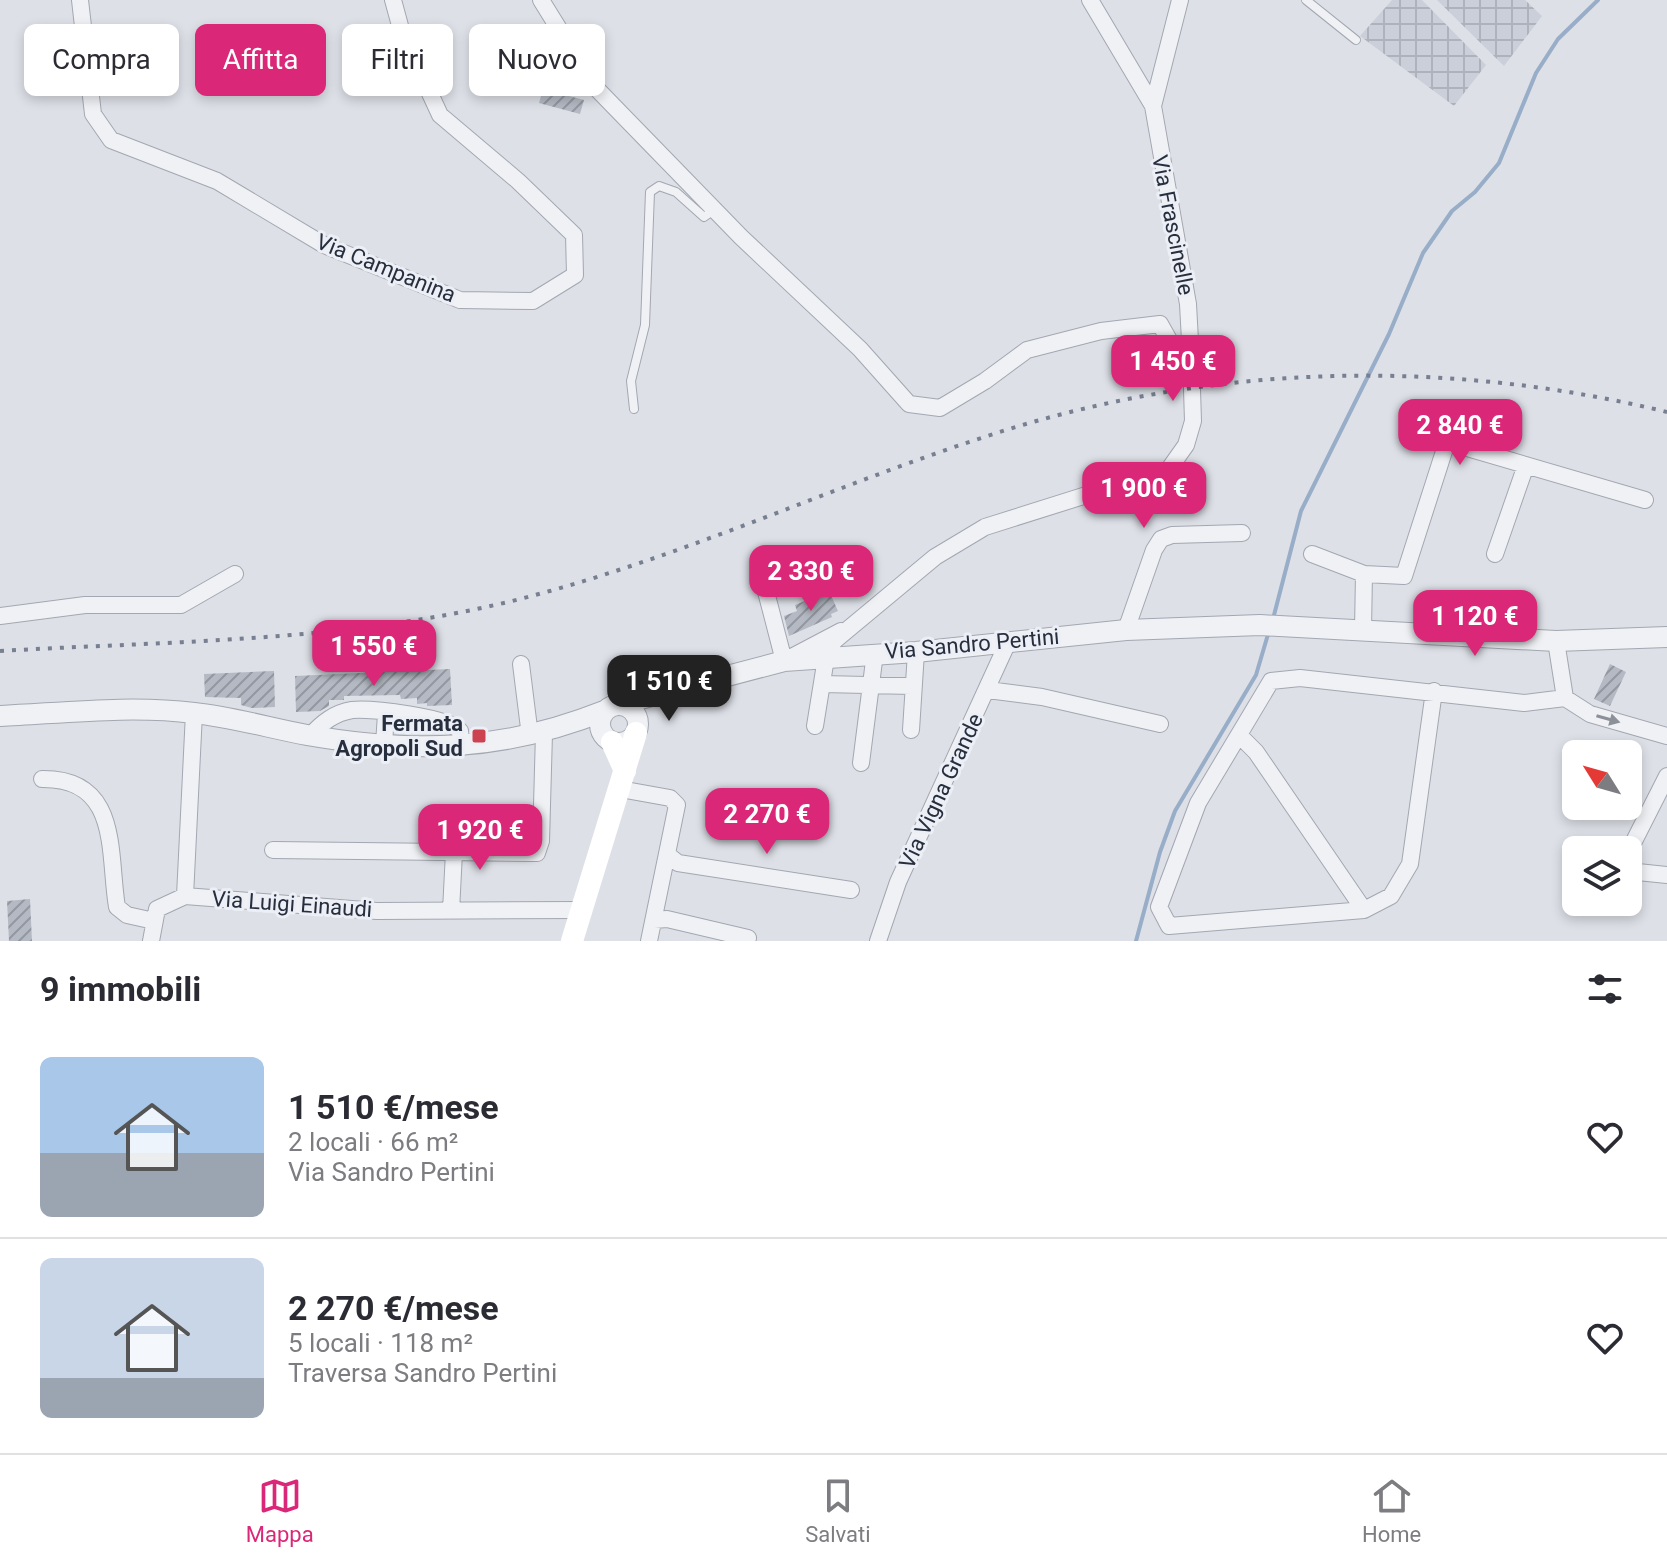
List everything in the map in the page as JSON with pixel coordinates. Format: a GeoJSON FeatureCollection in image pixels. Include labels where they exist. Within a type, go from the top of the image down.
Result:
{"type":"FeatureCollection","features":[{"type":"Feature","properties":{"kind":"main road"},"geometry":{"type":"LineString","coordinates":[[572,941],[637,729]]}},
{"type":"Feature","properties":{"kind":"main road"},"geometry":{"type":"LineString","coordinates":[[608,739],[623,780]]}},
{"type":"Feature","properties":{"kind":"street","name":"Via Campanina"},"geometry":{"type":"LineString","coordinates":[[80,0],[93,114],[111,140],[217,181],[324,245],[460,300],[533,301],[575,275],[574,235],[518,181],[440,115],[402,33],[393,0]]}},
{"type":"Feature","properties":{"kind":"street"},"geometry":{"type":"LineString","coordinates":[[541,0],[595,87],[714,209],[860,349],[909,404],[940,408],[985,381],[1027,350],[1101,331],[1160,324],[1174,349],[1191,359]]}},
{"type":"Feature","properties":{"kind":"street"},"geometry":{"type":"LineString","coordinates":[[1090,0],[1153,106]]}},
{"type":"Feature","properties":{"kind":"street","name":"Via Frascinelle"},"geometry":{"type":"LineString","coordinates":[[784,661],[848,629],[935,557],[985,527],[1169,469],[1186,445],[1193,421],[1188,304],[1153,106],[1180,0]]}},
{"type":"Feature","properties":{"kind":"street"},"geometry":{"type":"LineString","coordinates":[[1312,554],[1364,574],[1404,576],[1447,442],[1645,500]]}},
{"type":"Feature","properties":{"kind":"street"},"geometry":{"type":"LineString","coordinates":[[1495,554],[1526,465]]}},
{"type":"Feature","properties":{"kind":"street"},"geometry":{"type":"LineString","coordinates":[[1126,630],[1161,539],[1172,535],[1242,533]]}},
{"type":"Feature","properties":{"kind":"street"},"geometry":{"type":"LineString","coordinates":[[0,616],[85,605],[181,605],[235,574]]}},
{"type":"Feature","properties":{"kind":"street"},"geometry":{"type":"LineString","coordinates":[[1363,629],[1364,574]]}},
{"type":"Feature","properties":{"kind":"street"},"geometry":{"type":"LineString","coordinates":[[764,584],[784,661]]}},
{"type":"Feature","properties":{"kind":"street","name":"Via Sandro Pertini"},"geometry":{"type":"LineString","coordinates":[[542,734],[612,708],[784,661],[916,652],[1126,630],[1260,625],[1556,641],[1667,637]]}},
{"type":"Feature","properties":{"kind":"street"},"geometry":{"type":"LineString","coordinates":[[848,629],[851,649],[869,653],[872,687],[861,763]]}},
{"type":"Feature","properties":{"kind":"street","name":"Via Frascinelle"},"geometry":{"type":"LineString","coordinates":[[815,726],[822,684],[848,629]]}},
{"type":"Feature","properties":{"kind":"street"},"geometry":{"type":"LineString","coordinates":[[1556,641],[1565,698]]}},
{"type":"Feature","properties":{"kind":"street","name":"Via Vigna Grande"},"geometry":{"type":"LineString","coordinates":[[878,941],[898,882],[1008,642]]}},
{"type":"Feature","properties":{"kind":"street"},"geometry":{"type":"LineString","coordinates":[[911,730],[916,652]]}},
{"type":"Feature","properties":{"kind":"street"},"geometry":{"type":"LineString","coordinates":[[273,850],[537,853],[541,841],[542,734],[521,664]]}},
{"type":"Feature","properties":{"kind":"street"},"geometry":{"type":"LineString","coordinates":[[1434,691],[1410,864],[1391,896],[1364,910],[1169,926],[1162,918],[1159,907],[1198,803],[1241,737],[1271,681],[1300,678],[1434,691],[1524,703],[1565,698],[1590,714],[1667,736]]}},
{"type":"Feature","properties":{"kind":"street"},"geometry":{"type":"LineString","coordinates":[[822,684],[912,686]]}},
{"type":"Feature","properties":{"kind":"street"},"geometry":{"type":"LineString","coordinates":[[988,690],[1042,697],[1160,724]]}},
{"type":"Feature","properties":{"kind":"street"},"geometry":{"type":"LineString","coordinates":[[0,716],[124,710],[194,713],[311,735],[384,744],[462,747],[542,734],[623,743],[666,693]]}},
{"type":"Feature","properties":{"kind":"street"},"geometry":{"type":"LineString","coordinates":[[608,739],[600,727],[612,708],[631,709],[637,729]]}},
{"type":"Feature","properties":{"kind":"street"},"geometry":{"type":"LineString","coordinates":[[311,735],[326,719],[353,710],[450,723],[460,731],[462,747]]}},
{"type":"Feature","properties":{"kind":"street","name":"Via Luigi Einaudi"},"geometry":{"type":"LineString","coordinates":[[194,713],[185,896],[377,911],[582,910]]}},
{"type":"Feature","properties":{"kind":"street"},"geometry":{"type":"LineString","coordinates":[[384,744],[386,714]]}},
{"type":"Feature","properties":{"kind":"street"},"geometry":{"type":"LineString","coordinates":[[1241,737],[1256,752],[1364,910]]}},
{"type":"Feature","properties":{"kind":"street"},"geometry":{"type":"LineString","coordinates":[[1637,836],[1667,776]]}},
{"type":"Feature","properties":{"kind":"street"},"geometry":{"type":"LineString","coordinates":[[42,779],[69,782],[106,816],[112,842],[117,907],[127,915],[154,921]]}},
{"type":"Feature","properties":{"kind":"street"},"geometry":{"type":"LineString","coordinates":[[623,780],[675,802],[668,855],[649,941]]}},
{"type":"Feature","properties":{"kind":"street"},"geometry":{"type":"LineString","coordinates":[[451,911],[454,852]]}},
{"type":"Feature","properties":{"kind":"street"},"geometry":{"type":"LineString","coordinates":[[668,855],[678,863],[851,890]]}},
{"type":"Feature","properties":{"kind":"street"},"geometry":{"type":"LineString","coordinates":[[1642,872],[1667,875]]}},
{"type":"Feature","properties":{"kind":"street"},"geometry":{"type":"LineString","coordinates":[[151,941],[157,909],[185,896]]}},
{"type":"Feature","properties":{"kind":"street"},"geometry":{"type":"LineString","coordinates":[[654,920],[667,919],[748,938]]}},
{"type":"Feature","properties":{"kind":"lane"},"geometry":{"type":"LineString","coordinates":[[1306,0],[1356,40]]}},
{"type":"Feature","properties":{"kind":"lane"},"geometry":{"type":"LineString","coordinates":[[634,409],[631,381],[645,325],[650,192],[659,186],[676,192],[704,217],[714,209]]}},
{"type":"Feature","properties":{"kind":"shaded area"},"geometry":{"type":"Polygon","coordinates":[[[1392,0],[1422,0],[1486,65],[1454,106],[1360,36],[1392,0]]]}},
{"type":"Feature","properties":{"kind":"shaded area"},"geometry":{"type":"Polygon","coordinates":[[[1437,0],[1525,0],[1542,16],[1504,66],[1437,0]]]}},
{"type":"Feature","properties":{"kind":"building"},"geometry":{"type":"Polygon","coordinates":[[[541,96],[569,96],[584,100],[580,114],[539,103],[541,96]]]}},
{"type":"Feature","properties":{"kind":"building"},"geometry":{"type":"Polygon","coordinates":[[[829,591],[838,611],[831,614],[832,617],[789,636],[784,616],[797,611],[795,605],[829,591]]]}},
{"type":"Feature","properties":{"kind":"building"},"geometry":{"type":"Polygon","coordinates":[[[1610,664],[1626,672],[1610,706],[1594,699],[1610,664]]]}},
{"type":"Feature","properties":{"kind":"building"},"geometry":{"type":"Polygon","coordinates":[[[450,669],[452,705],[427,706],[427,703],[417,704],[417,698],[401,699],[400,695],[344,696],[344,700],[329,700],[329,706],[320,711],[296,712],[295,676],[450,669]]]}},
{"type":"Feature","properties":{"kind":"building"},"geometry":{"type":"Polygon","coordinates":[[[274,671],[275,707],[252,708],[241,705],[241,698],[205,697],[204,674],[274,671]]]}},
{"type":"Feature","properties":{"kind":"building"},"geometry":{"type":"Polygon","coordinates":[[[30,899],[32,941],[9,941],[7,901],[30,899]]]}},
{"type":"Feature","properties":{"kind":"waterway"},"geometry":{"type":"LineString","coordinates":[[1273,619],[1301,511],[1389,334],[1423,253],[1452,211],[1475,192],[1499,163],[1536,73],[1558,39],[1598,0]]}},
{"type":"Feature","properties":{"kind":"waterway"},"geometry":{"type":"LineString","coordinates":[[1136,941],[1160,852],[1175,811],[1256,675],[1269,631]]}},
{"type":"Feature","properties":{"kind":"railway"},"geometry":{"type":"LineString","coordinates":[[0,651],[257,638],[449,615],[575,584],[637,564],[1006,430],[1087,408],[1170,391],[1253,381],[1336,376],[1419,377],[1502,383],[1585,395],[1667,412]]}},
{"type":"Feature","properties":{"kind":"place","name":"Fermata Agropoli Sud"},"geometry":{"type":"Point","coordinates":[479,736]}}]}
